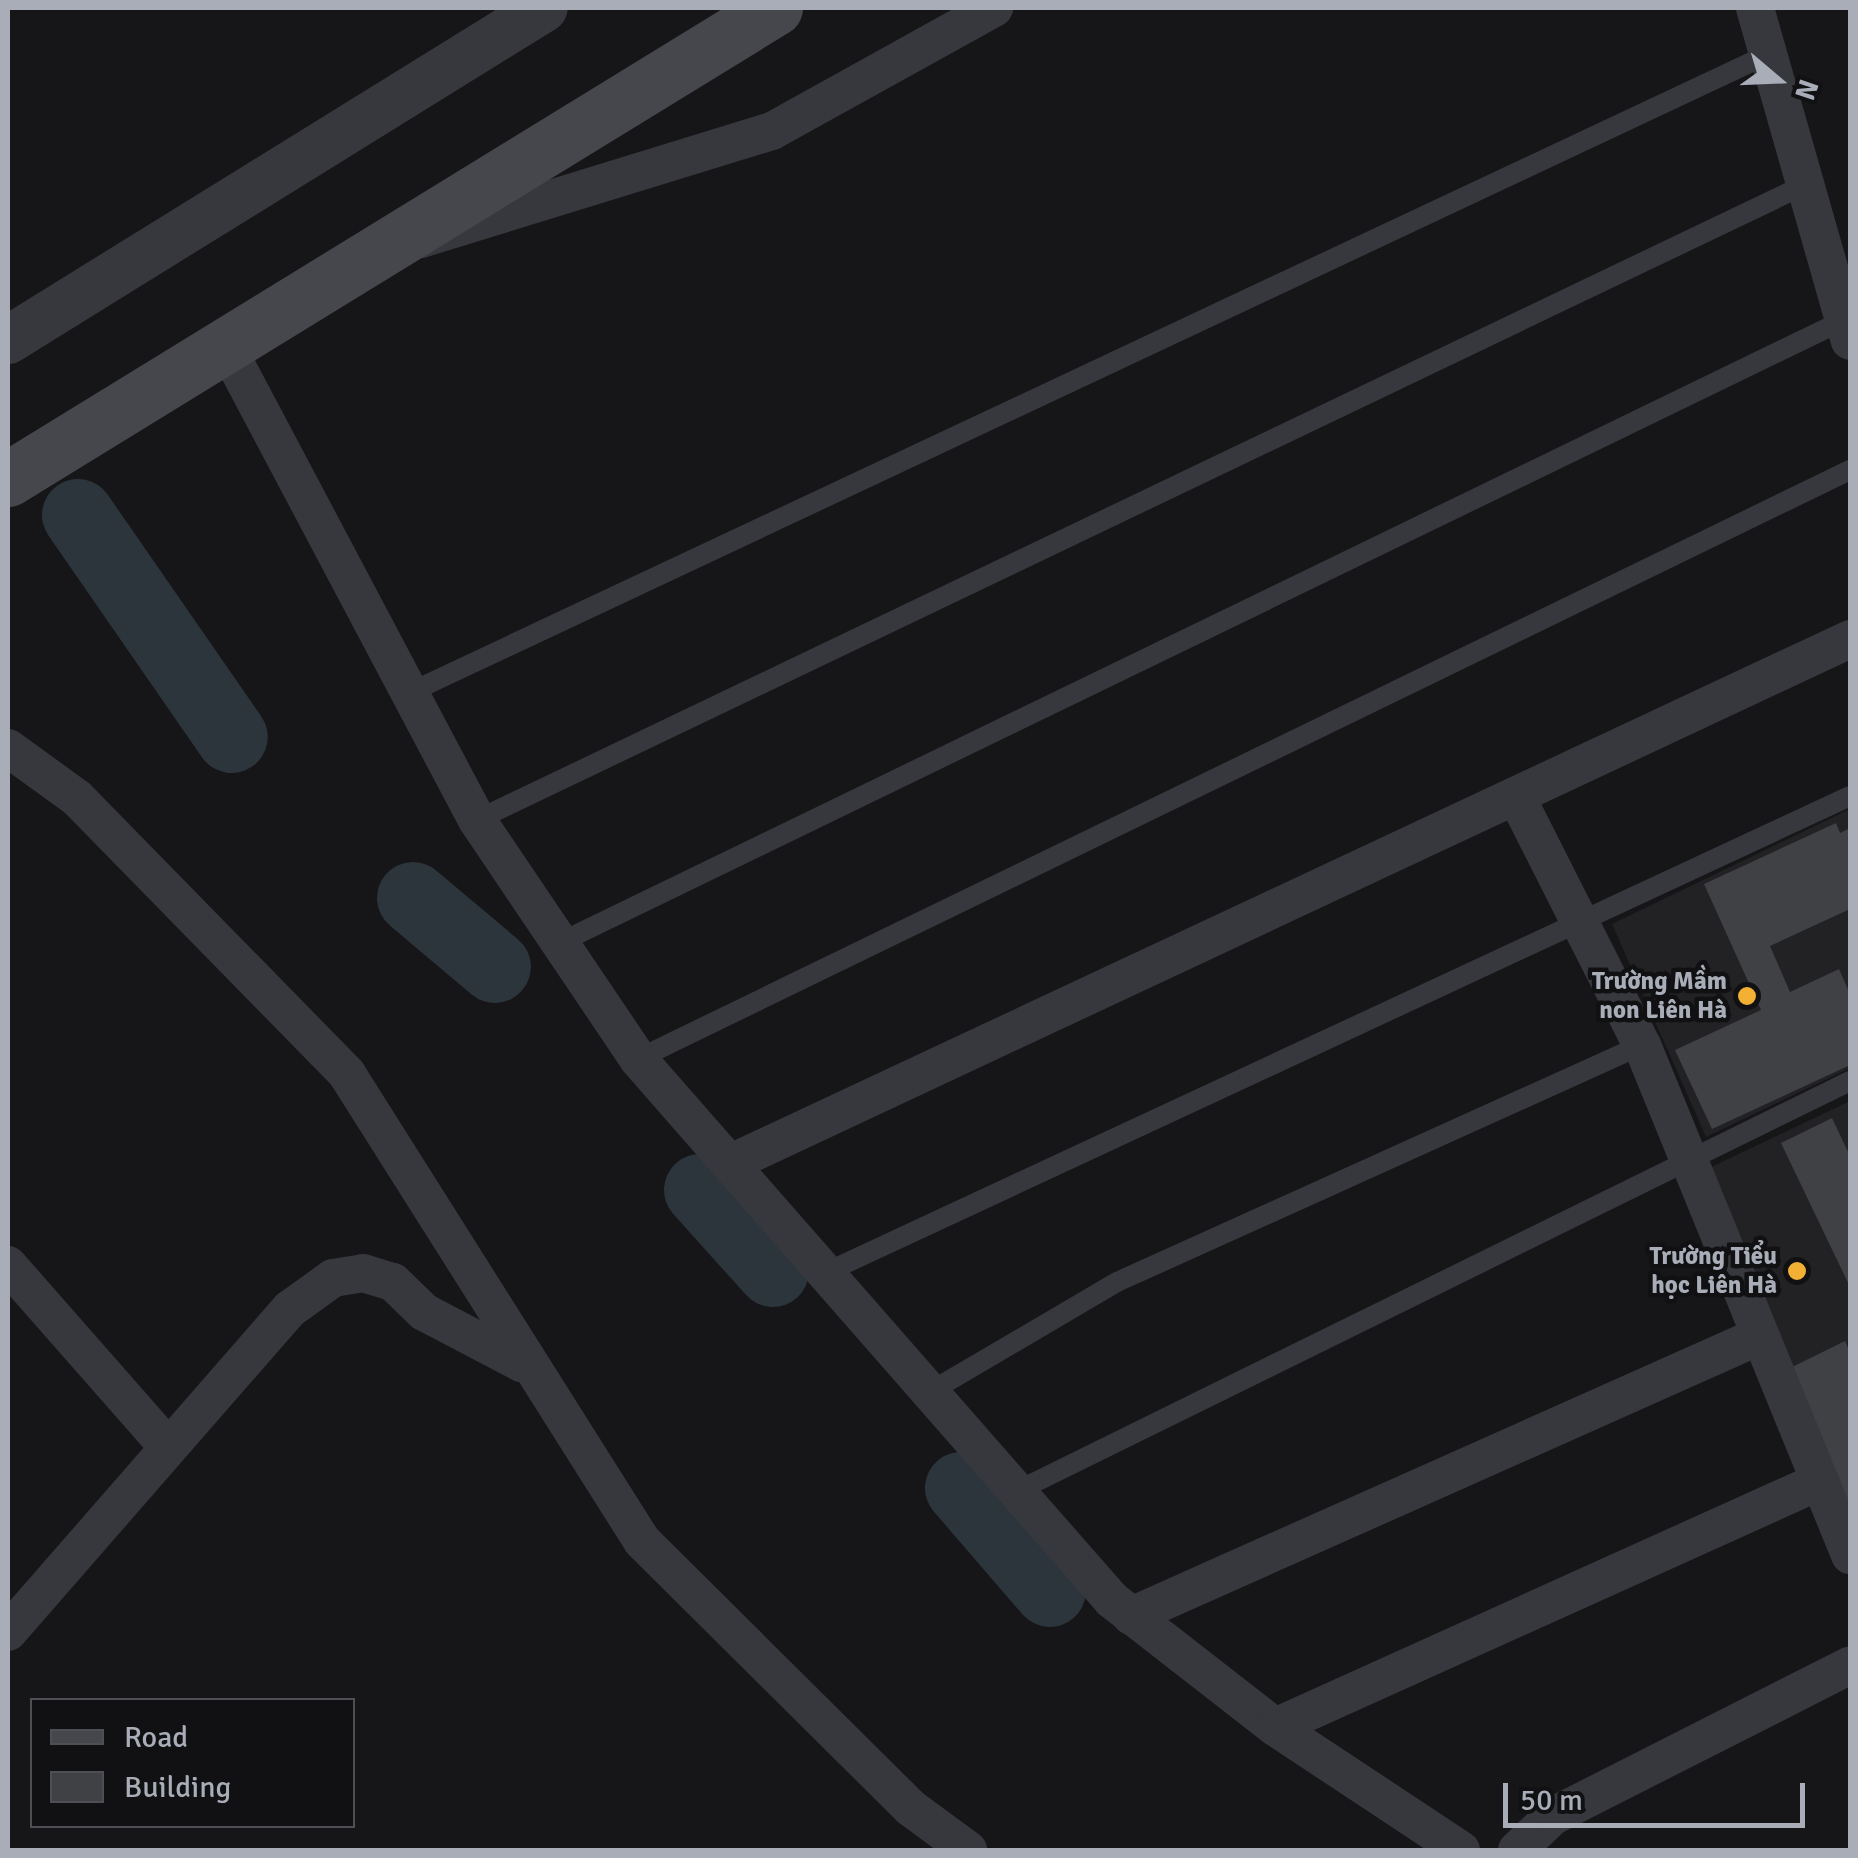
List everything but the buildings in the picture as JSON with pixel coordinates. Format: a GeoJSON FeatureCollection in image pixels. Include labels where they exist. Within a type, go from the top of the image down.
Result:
{"type":"FeatureCollection","features":[{"type":"Feature","properties":{"kind":"main road"},"geometry":{"type":"LineString","coordinates":[[8,479],[775,8]]}},
{"type":"Feature","properties":{"kind":"street"},"geometry":{"type":"LineString","coordinates":[[23,330],[544,8]]}},
{"type":"Feature","properties":{"kind":"street"},"geometry":{"type":"LineString","coordinates":[[384,249],[537,210],[772,131],[994,8]]}},
{"type":"Feature","properties":{"kind":"street"},"geometry":{"type":"LineString","coordinates":[[1755,8],[1762,57],[1846,331]]}},
{"type":"Feature","properties":{"kind":"street"},"geometry":{"type":"LineString","coordinates":[[226,346],[476,820],[638,1058],[933,1390],[1014,1493],[1131,1616],[1275,1727],[1462,1850]]}},
{"type":"Feature","properties":{"kind":"street"},"geometry":{"type":"LineString","coordinates":[[730,1162],[1518,800],[1850,639]]}},
{"type":"Feature","properties":{"kind":"street"},"geometry":{"type":"LineString","coordinates":[[8,748],[77,798],[347,1074],[522,1364],[642,1541],[911,1808],[968,1850]]}},
{"type":"Feature","properties":{"kind":"street"},"geometry":{"type":"LineString","coordinates":[[1518,800],[1642,1045],[1686,1165],[1850,1555]]}},
{"type":"Feature","properties":{"kind":"street"},"geometry":{"type":"LineString","coordinates":[[8,1265],[168,1447]]}},
{"type":"Feature","properties":{"kind":"street"},"geometry":{"type":"LineString","coordinates":[[8,1632],[299,1300],[333,1278],[363,1273],[393,1282],[424,1312],[522,1364]]}},
{"type":"Feature","properties":{"kind":"street"},"geometry":{"type":"LineString","coordinates":[[1131,1616],[1757,1337]]}},
{"type":"Feature","properties":{"kind":"street"},"geometry":{"type":"LineString","coordinates":[[1275,1727],[1820,1480]]}},
{"type":"Feature","properties":{"kind":"street"},"geometry":{"type":"LineString","coordinates":[[1517,1850],[1553,1816],[1850,1665]]}},
{"type":"Feature","properties":{"kind":"lane"},"geometry":{"type":"LineString","coordinates":[[411,692],[1762,57]]}},
{"type":"Feature","properties":{"kind":"lane"},"geometry":{"type":"LineString","coordinates":[[476,820],[1800,186]]}},
{"type":"Feature","properties":{"kind":"lane"},"geometry":{"type":"LineString","coordinates":[[557,944],[1846,331]]}},
{"type":"Feature","properties":{"kind":"lane"},"geometry":{"type":"LineString","coordinates":[[638,1058],[1850,470]]}},
{"type":"Feature","properties":{"kind":"lane"},"geometry":{"type":"LineString","coordinates":[[827,1272],[1580,926],[1850,796]]}},
{"type":"Feature","properties":{"kind":"lane"},"geometry":{"type":"LineString","coordinates":[[933,1390],[1117,1282],[1642,1045]]}},
{"type":"Feature","properties":{"kind":"lane"},"geometry":{"type":"LineString","coordinates":[[1014,1493],[1850,1082]]}},
{"type":"Feature","properties":{"kind":"shaded area","name":"Trường Mầm non Liên Hà"},"geometry":{"type":"Polygon","coordinates":[[[1850,809],[1850,1068],[1706,1137],[1612,924],[1850,809]]]}},
{"type":"Feature","properties":{"kind":"shaded area","name":"Trường Tiểu học Liên Hà"},"geometry":{"type":"Polygon","coordinates":[[[1850,1101],[1850,1529],[1705,1170],[1850,1101]]]}},
{"type":"Feature","properties":{"kind":"waterway"},"geometry":{"type":"LineString","coordinates":[[78,515],[232,737]]}},
{"type":"Feature","properties":{"kind":"waterway"},"geometry":{"type":"LineString","coordinates":[[413,898],[495,967]]}},
{"type":"Feature","properties":{"kind":"waterway"},"geometry":{"type":"LineString","coordinates":[[700,1190],[773,1271]]}},
{"type":"Feature","properties":{"kind":"waterway"},"geometry":{"type":"LineString","coordinates":[[961,1488],[1050,1591]]}},
{"type":"Feature","properties":{"kind":"place","name":"Trường Mầm non Liên Hà"},"geometry":{"type":"Point","coordinates":[1747,996]}},
{"type":"Feature","properties":{"kind":"place","name":"Trường Tiểu học Liên Hà"},"geometry":{"type":"Point","coordinates":[1797,1271]}}]}
